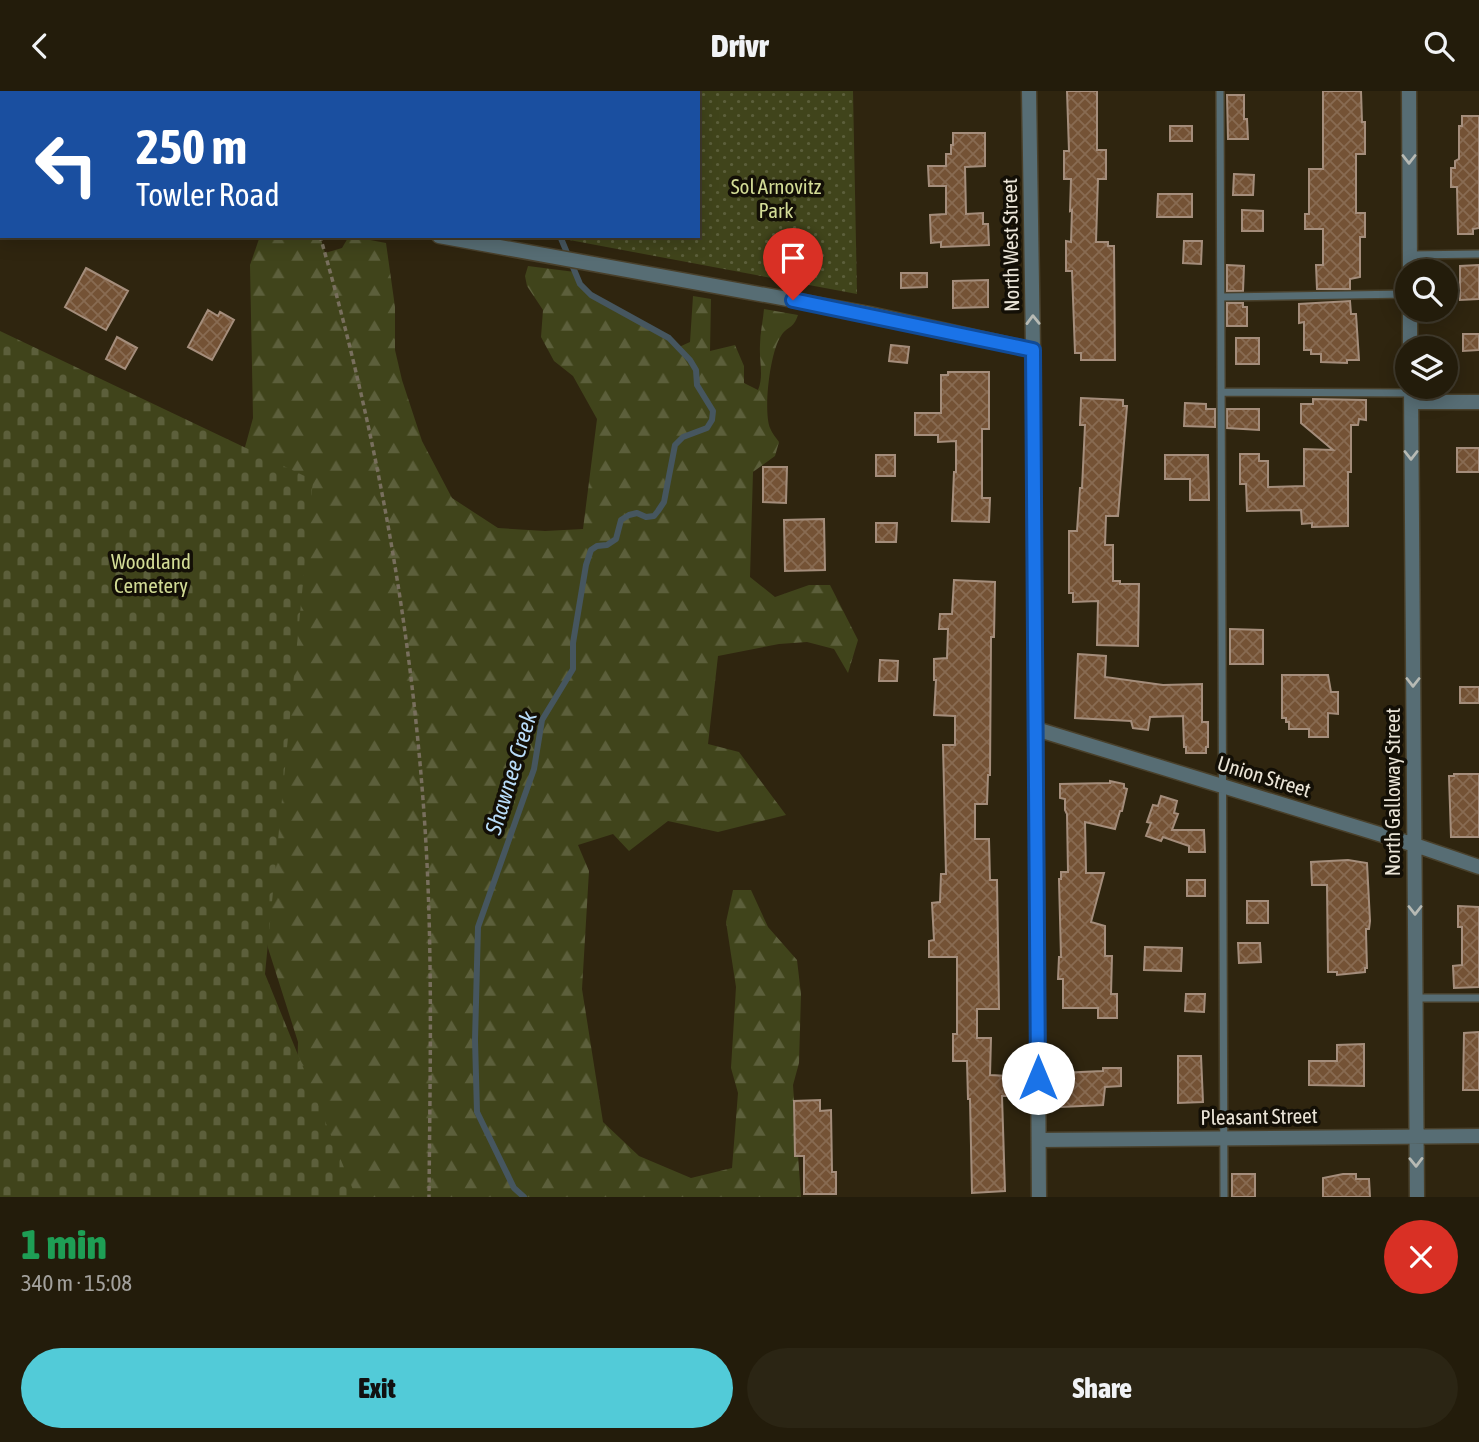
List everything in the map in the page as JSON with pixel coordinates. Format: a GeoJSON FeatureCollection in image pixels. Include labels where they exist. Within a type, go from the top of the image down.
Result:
{"type":"FeatureCollection","features":[{"type":"Feature","properties":{"kind":"street","name":"North West Street"},"geometry":{"type":"LineString","coordinates":[[1029,91],[1039,1197]]}},
{"type":"Feature","properties":{"kind":"street"},"geometry":{"type":"LineString","coordinates":[[1409,91],[1410,259]]}},
{"type":"Feature","properties":{"kind":"street"},"geometry":{"type":"LineString","coordinates":[[451,238],[870,314],[1033,350]]}},
{"type":"Feature","properties":{"kind":"street","name":"North Galloway Street"},"geometry":{"type":"LineString","coordinates":[[1411,399],[1417,1197]]}},
{"type":"Feature","properties":{"kind":"street"},"geometry":{"type":"LineString","coordinates":[[1454,399],[1479,402]]}},
{"type":"Feature","properties":{"kind":"street","name":"Union Street"},"geometry":{"type":"LineString","coordinates":[[1036,729],[1479,867]]}},
{"type":"Feature","properties":{"kind":"street","name":"Pleasant Street"},"geometry":{"type":"LineString","coordinates":[[1039,1140],[1479,1136]]}},
{"type":"Feature","properties":{"kind":"lane"},"geometry":{"type":"LineString","coordinates":[[1220,91],[1224,1197]]}},
{"type":"Feature","properties":{"kind":"lane"},"geometry":{"type":"LineString","coordinates":[[1410,255],[1479,254]]}},
{"type":"Feature","properties":{"kind":"lane"},"geometry":{"type":"LineString","coordinates":[[1222,297],[1395,294]]}},
{"type":"Feature","properties":{"kind":"lane"},"geometry":{"type":"LineString","coordinates":[[1221,392],[1395,394]]}},
{"type":"Feature","properties":{"kind":"lane"},"geometry":{"type":"LineString","coordinates":[[1415,998],[1479,998]]}},
{"type":"Feature","properties":{"kind":"path"},"geometry":{"type":"LineString","coordinates":[[321,238],[350,348],[379,478],[398,585],[417,730],[430,923],[429,1197]]}},
{"type":"Feature","properties":{"kind":"green space","name":"Sol Arnovitz Park"},"geometry":{"type":"Polygon","coordinates":[[[700,91],[853,91],[857,294],[559,238],[700,238],[700,91]]]}},
{"type":"Feature","properties":{"kind":"green space"},"geometry":{"type":"Polygon","coordinates":[[[259,238],[321,238],[325,253],[342,248],[348,238],[386,243],[395,307],[395,350],[422,441],[452,498],[498,528],[545,531],[583,529],[597,419],[573,376],[554,361],[541,337],[543,310],[527,286],[525,276],[528,266],[575,272],[591,293],[603,302],[669,338],[679,347],[690,342],[693,296],[711,299],[710,351],[735,345],[744,366],[744,383],[758,390],[761,379],[760,341],[764,309],[798,315],[781,336],[771,367],[768,420],[779,442],[775,456],[753,472],[750,577],[775,597],[809,585],[830,585],[858,640],[848,673],[834,649],[807,642],[779,644],[718,656],[708,744],[739,752],[786,815],[718,832],[668,821],[629,851],[613,834],[578,845],[589,871],[582,989],[603,1122],[639,1156],[691,1178],[732,1168],[738,1093],[731,1068],[736,987],[726,922],[733,890],[751,890],[768,927],[797,960],[801,994],[799,1063],[793,1085],[801,1197],[339,1197],[297,1076],[298,1042],[268,948],[260,910],[248,456],[245,447],[253,418],[250,265],[259,238]]]}},
{"type":"Feature","properties":{"kind":"green space","name":"Woodland Cemetery"},"geometry":{"type":"Polygon","coordinates":[[[0,331],[313,480],[265,974],[356,1197],[0,1197],[0,331]]]}},
{"type":"Feature","properties":{"kind":"building"},"geometry":{"type":"Polygon","coordinates":[[[1067,91],[1097,91],[1097,150],[1106,150],[1106,179],[1098,179],[1096,242],[1108,242],[1108,246],[1114,246],[1115,360],[1081,360],[1081,353],[1075,353],[1072,271],[1066,271],[1066,241],[1071,242],[1072,210],[1070,211],[1071,179],[1064,179],[1064,151],[1069,151],[1067,91]]]}},
{"type":"Feature","properties":{"kind":"building"},"geometry":{"type":"Polygon","coordinates":[[[1323,91],[1361,91],[1365,154],[1356,154],[1356,213],[1365,213],[1365,237],[1360,237],[1360,277],[1350,279],[1350,289],[1317,289],[1316,265],[1323,265],[1323,229],[1305,229],[1305,214],[1309,214],[1309,169],[1323,169],[1323,91]]]}},
{"type":"Feature","properties":{"kind":"building"},"geometry":{"type":"Polygon","coordinates":[[[1227,95],[1244,95],[1244,119],[1247,119],[1248,139],[1228,139],[1227,95]]]}},
{"type":"Feature","properties":{"kind":"building"},"geometry":{"type":"Polygon","coordinates":[[[1462,116],[1479,116],[1479,228],[1473,229],[1473,234],[1458,234],[1457,187],[1451,187],[1451,168],[1455,168],[1455,161],[1459,159],[1459,126],[1462,126],[1462,116]]]}},
{"type":"Feature","properties":{"kind":"building"},"geometry":{"type":"Polygon","coordinates":[[[1170,126],[1192,126],[1192,141],[1170,141],[1170,126]]]}},
{"type":"Feature","properties":{"kind":"building"},"geometry":{"type":"Polygon","coordinates":[[[953,133],[985,133],[985,166],[965,167],[966,214],[983,213],[983,224],[988,224],[989,245],[941,247],[941,242],[931,243],[930,215],[946,214],[946,186],[929,186],[928,166],[946,166],[946,154],[951,154],[953,145],[953,133]]]}},
{"type":"Feature","properties":{"kind":"building"},"geometry":{"type":"Polygon","coordinates":[[[1234,174],[1254,175],[1253,195],[1233,195],[1234,174]]]}},
{"type":"Feature","properties":{"kind":"building"},"geometry":{"type":"Polygon","coordinates":[[[1158,194],[1192,194],[1192,217],[1157,217],[1158,194]]]}},
{"type":"Feature","properties":{"kind":"building"},"geometry":{"type":"Polygon","coordinates":[[[1242,210],[1263,211],[1263,231],[1242,231],[1242,210]]]}},
{"type":"Feature","properties":{"kind":"building"},"geometry":{"type":"Polygon","coordinates":[[[1184,241],[1202,241],[1201,264],[1183,263],[1184,241]]]}},
{"type":"Feature","properties":{"kind":"building"},"geometry":{"type":"Polygon","coordinates":[[[1227,265],[1244,266],[1243,291],[1227,291],[1227,265]]]}},
{"type":"Feature","properties":{"kind":"building"},"geometry":{"type":"Polygon","coordinates":[[[1479,265],[1479,299],[1460,300],[1460,266],[1479,265]]]}},
{"type":"Feature","properties":{"kind":"building"},"geometry":{"type":"Polygon","coordinates":[[[86,268],[128,291],[106,330],[65,307],[86,268]]]}},
{"type":"Feature","properties":{"kind":"building"},"geometry":{"type":"Polygon","coordinates":[[[901,273],[927,273],[927,287],[901,288],[901,273]]]}},
{"type":"Feature","properties":{"kind":"building"},"geometry":{"type":"Polygon","coordinates":[[[988,280],[988,307],[953,308],[953,281],[988,280]]]}},
{"type":"Feature","properties":{"kind":"building"},"geometry":{"type":"Polygon","coordinates":[[[1350,301],[1351,314],[1356,314],[1359,360],[1347,360],[1347,363],[1321,362],[1321,354],[1311,354],[1311,350],[1304,350],[1304,322],[1299,323],[1299,304],[1350,301]]]}},
{"type":"Feature","properties":{"kind":"building"},"geometry":{"type":"Polygon","coordinates":[[[1227,303],[1243,303],[1243,307],[1247,307],[1247,326],[1227,326],[1227,303]]]}},
{"type":"Feature","properties":{"kind":"building"},"geometry":{"type":"Polygon","coordinates":[[[208,310],[218,316],[220,312],[234,320],[212,360],[188,347],[208,310]]]}},
{"type":"Feature","properties":{"kind":"building"},"geometry":{"type":"Polygon","coordinates":[[[1463,334],[1479,334],[1479,350],[1463,351],[1463,334]]]}},
{"type":"Feature","properties":{"kind":"building"},"geometry":{"type":"Polygon","coordinates":[[[117,337],[137,348],[125,369],[106,359],[117,337]]]}},
{"type":"Feature","properties":{"kind":"building"},"geometry":{"type":"Polygon","coordinates":[[[1236,338],[1259,338],[1259,364],[1236,364],[1236,338]]]}},
{"type":"Feature","properties":{"kind":"building"},"geometry":{"type":"Polygon","coordinates":[[[891,345],[909,347],[907,363],[889,361],[891,345]]]}},
{"type":"Feature","properties":{"kind":"building"},"geometry":{"type":"Polygon","coordinates":[[[948,372],[989,372],[989,429],[982,429],[982,498],[990,498],[989,522],[952,521],[956,441],[938,442],[938,435],[915,435],[915,413],[941,413],[941,375],[948,375],[948,372]]]}},
{"type":"Feature","properties":{"kind":"building"},"geometry":{"type":"Polygon","coordinates":[[[1081,398],[1123,400],[1123,406],[1127,406],[1118,516],[1106,516],[1105,545],[1113,545],[1113,581],[1120,581],[1120,584],[1139,584],[1138,646],[1097,645],[1098,601],[1073,602],[1073,593],[1069,593],[1069,531],[1077,531],[1082,488],[1085,425],[1080,425],[1081,398]]]}},
{"type":"Feature","properties":{"kind":"building"},"geometry":{"type":"Polygon","coordinates":[[[1313,399],[1366,400],[1366,420],[1359,419],[1358,425],[1351,425],[1348,526],[1312,527],[1312,523],[1302,524],[1301,510],[1247,511],[1246,484],[1240,484],[1240,454],[1259,454],[1259,461],[1268,461],[1268,487],[1304,486],[1304,449],[1333,450],[1301,423],[1301,404],[1313,404],[1313,399]]]}},
{"type":"Feature","properties":{"kind":"building"},"geometry":{"type":"Polygon","coordinates":[[[1185,403],[1206,404],[1206,409],[1215,409],[1215,427],[1184,426],[1185,403]]]}},
{"type":"Feature","properties":{"kind":"building"},"geometry":{"type":"Polygon","coordinates":[[[1227,409],[1259,409],[1259,430],[1227,428],[1227,409]]]}},
{"type":"Feature","properties":{"kind":"building"},"geometry":{"type":"Polygon","coordinates":[[[1457,448],[1479,448],[1479,472],[1457,472],[1457,448]]]}},
{"type":"Feature","properties":{"kind":"building"},"geometry":{"type":"Polygon","coordinates":[[[876,455],[895,455],[895,476],[876,476],[876,455]]]}},
{"type":"Feature","properties":{"kind":"building"},"geometry":{"type":"Polygon","coordinates":[[[1165,455],[1208,455],[1209,500],[1190,500],[1190,479],[1165,479],[1165,455]]]}},
{"type":"Feature","properties":{"kind":"building"},"geometry":{"type":"Polygon","coordinates":[[[763,467],[787,467],[786,503],[763,502],[763,467]]]}},
{"type":"Feature","properties":{"kind":"building"},"geometry":{"type":"Polygon","coordinates":[[[824,519],[825,570],[785,571],[784,520],[824,519]]]}},
{"type":"Feature","properties":{"kind":"building"},"geometry":{"type":"Polygon","coordinates":[[[876,523],[897,523],[896,542],[876,542],[876,523]]]}},
{"type":"Feature","properties":{"kind":"building"},"geometry":{"type":"Polygon","coordinates":[[[954,580],[995,582],[994,637],[991,637],[990,775],[987,804],[975,804],[975,839],[989,839],[990,880],[997,880],[999,1009],[977,1009],[977,1038],[991,1038],[990,1075],[1008,1076],[1008,1096],[1002,1096],[1005,1191],[972,1193],[967,1061],[953,1061],[953,1034],[957,1034],[957,957],[929,957],[929,941],[934,940],[932,903],[940,902],[941,874],[946,874],[943,745],[955,745],[955,716],[934,715],[934,659],[947,658],[948,629],[939,629],[940,614],[952,614],[954,580]]]}},
{"type":"Feature","properties":{"kind":"building"},"geometry":{"type":"Polygon","coordinates":[[[1230,629],[1263,630],[1263,664],[1230,664],[1230,629]]]}},
{"type":"Feature","properties":{"kind":"building"},"geometry":{"type":"Polygon","coordinates":[[[1078,654],[1106,656],[1105,677],[1163,685],[1202,684],[1202,722],[1208,722],[1206,753],[1186,753],[1183,716],[1150,717],[1148,730],[1133,728],[1131,721],[1075,718],[1078,654]]]}},
{"type":"Feature","properties":{"kind":"building"},"geometry":{"type":"Polygon","coordinates":[[[880,660],[898,661],[897,681],[879,681],[880,660]]]}},
{"type":"Feature","properties":{"kind":"building"},"geometry":{"type":"Polygon","coordinates":[[[1282,675],[1328,675],[1331,692],[1338,692],[1338,714],[1328,713],[1328,737],[1309,737],[1309,729],[1289,729],[1289,722],[1282,718],[1282,675]]]}},
{"type":"Feature","properties":{"kind":"building"},"geometry":{"type":"Polygon","coordinates":[[[1460,687],[1479,687],[1479,703],[1460,703],[1460,687]]]}},
{"type":"Feature","properties":{"kind":"building"},"geometry":{"type":"Polygon","coordinates":[[[1479,774],[1479,837],[1451,837],[1449,776],[1479,774]]]}},
{"type":"Feature","properties":{"kind":"building"},"geometry":{"type":"Polygon","coordinates":[[[1110,781],[1124,784],[1127,789],[1115,829],[1085,822],[1086,873],[1104,873],[1091,922],[1105,926],[1105,956],[1112,956],[1111,994],[1117,994],[1117,1018],[1098,1018],[1098,1008],[1063,1008],[1063,979],[1058,979],[1061,957],[1059,879],[1061,872],[1068,872],[1067,814],[1065,799],[1060,798],[1060,784],[1110,781]]]}},
{"type":"Feature","properties":{"kind":"building"},"geometry":{"type":"Polygon","coordinates":[[[1161,796],[1177,801],[1174,813],[1178,814],[1172,830],[1204,830],[1205,852],[1189,852],[1189,846],[1163,837],[1161,841],[1146,836],[1151,823],[1147,822],[1153,805],[1158,806],[1161,796]]]}},
{"type":"Feature","properties":{"kind":"building"},"geometry":{"type":"Polygon","coordinates":[[[1348,860],[1367,863],[1370,921],[1369,929],[1366,929],[1367,968],[1365,972],[1337,975],[1337,972],[1328,972],[1327,885],[1312,885],[1311,862],[1348,860]]]}},
{"type":"Feature","properties":{"kind":"building"},"geometry":{"type":"Polygon","coordinates":[[[1187,880],[1205,880],[1205,896],[1187,896],[1187,880]]]}},
{"type":"Feature","properties":{"kind":"building"},"geometry":{"type":"Polygon","coordinates":[[[1247,901],[1268,901],[1268,923],[1247,923],[1247,901]]]}},
{"type":"Feature","properties":{"kind":"building"},"geometry":{"type":"Polygon","coordinates":[[[1458,906],[1479,907],[1479,987],[1454,988],[1453,966],[1462,965],[1462,927],[1458,927],[1458,906]]]}},
{"type":"Feature","properties":{"kind":"building"},"geometry":{"type":"Polygon","coordinates":[[[1238,943],[1260,943],[1261,962],[1239,963],[1238,943]]]}},
{"type":"Feature","properties":{"kind":"building"},"geometry":{"type":"Polygon","coordinates":[[[1145,947],[1182,948],[1181,971],[1144,970],[1145,947]]]}},
{"type":"Feature","properties":{"kind":"building"},"geometry":{"type":"Polygon","coordinates":[[[1186,994],[1205,994],[1204,1012],[1185,1011],[1186,994]]]}},
{"type":"Feature","properties":{"kind":"building"},"geometry":{"type":"Polygon","coordinates":[[[1479,1032],[1479,1090],[1463,1090],[1464,1033],[1479,1032]]]}},
{"type":"Feature","properties":{"kind":"building"},"geometry":{"type":"Polygon","coordinates":[[[1364,1044],[1364,1086],[1309,1085],[1309,1061],[1337,1061],[1337,1045],[1364,1044]]]}},
{"type":"Feature","properties":{"kind":"building"},"geometry":{"type":"Polygon","coordinates":[[[1178,1056],[1201,1056],[1203,1102],[1178,1103],[1178,1056]]]}},
{"type":"Feature","properties":{"kind":"building"},"geometry":{"type":"Polygon","coordinates":[[[1103,1068],[1121,1068],[1121,1086],[1105,1087],[1103,1105],[1061,1107],[1059,1073],[1103,1071],[1103,1068]]]}},
{"type":"Feature","properties":{"kind":"building"},"geometry":{"type":"Polygon","coordinates":[[[820,1100],[820,1111],[831,1110],[832,1172],[836,1172],[836,1194],[804,1194],[804,1156],[795,1156],[794,1101],[820,1100]]]}},
{"type":"Feature","properties":{"kind":"building"},"geometry":{"type":"Polygon","coordinates":[[[1232,1174],[1255,1174],[1255,1197],[1232,1197],[1232,1174]]]}},
{"type":"Feature","properties":{"kind":"building"},"geometry":{"type":"Polygon","coordinates":[[[1356,1174],[1356,1179],[1369,1179],[1370,1197],[1323,1197],[1323,1178],[1356,1174]]]}},
{"type":"Feature","properties":{"kind":"waterway","name":"Shawnee Creek"},"geometry":{"type":"LineString","coordinates":[[524,1197],[514,1188],[477,1112],[475,1040],[478,927],[534,769],[542,720],[573,669],[573,643],[591,550],[616,539],[621,520],[629,515],[637,513],[646,517],[654,516],[664,502],[675,445],[683,437],[707,428],[713,411],[697,385],[696,370],[690,360],[669,338],[591,295],[580,284],[561,238]]}},
{"type":"Feature","properties":{"kind":"route"},"geometry":{"type":"LineString","coordinates":[[793,300],[1033,350],[1038,1078]]}}]}
